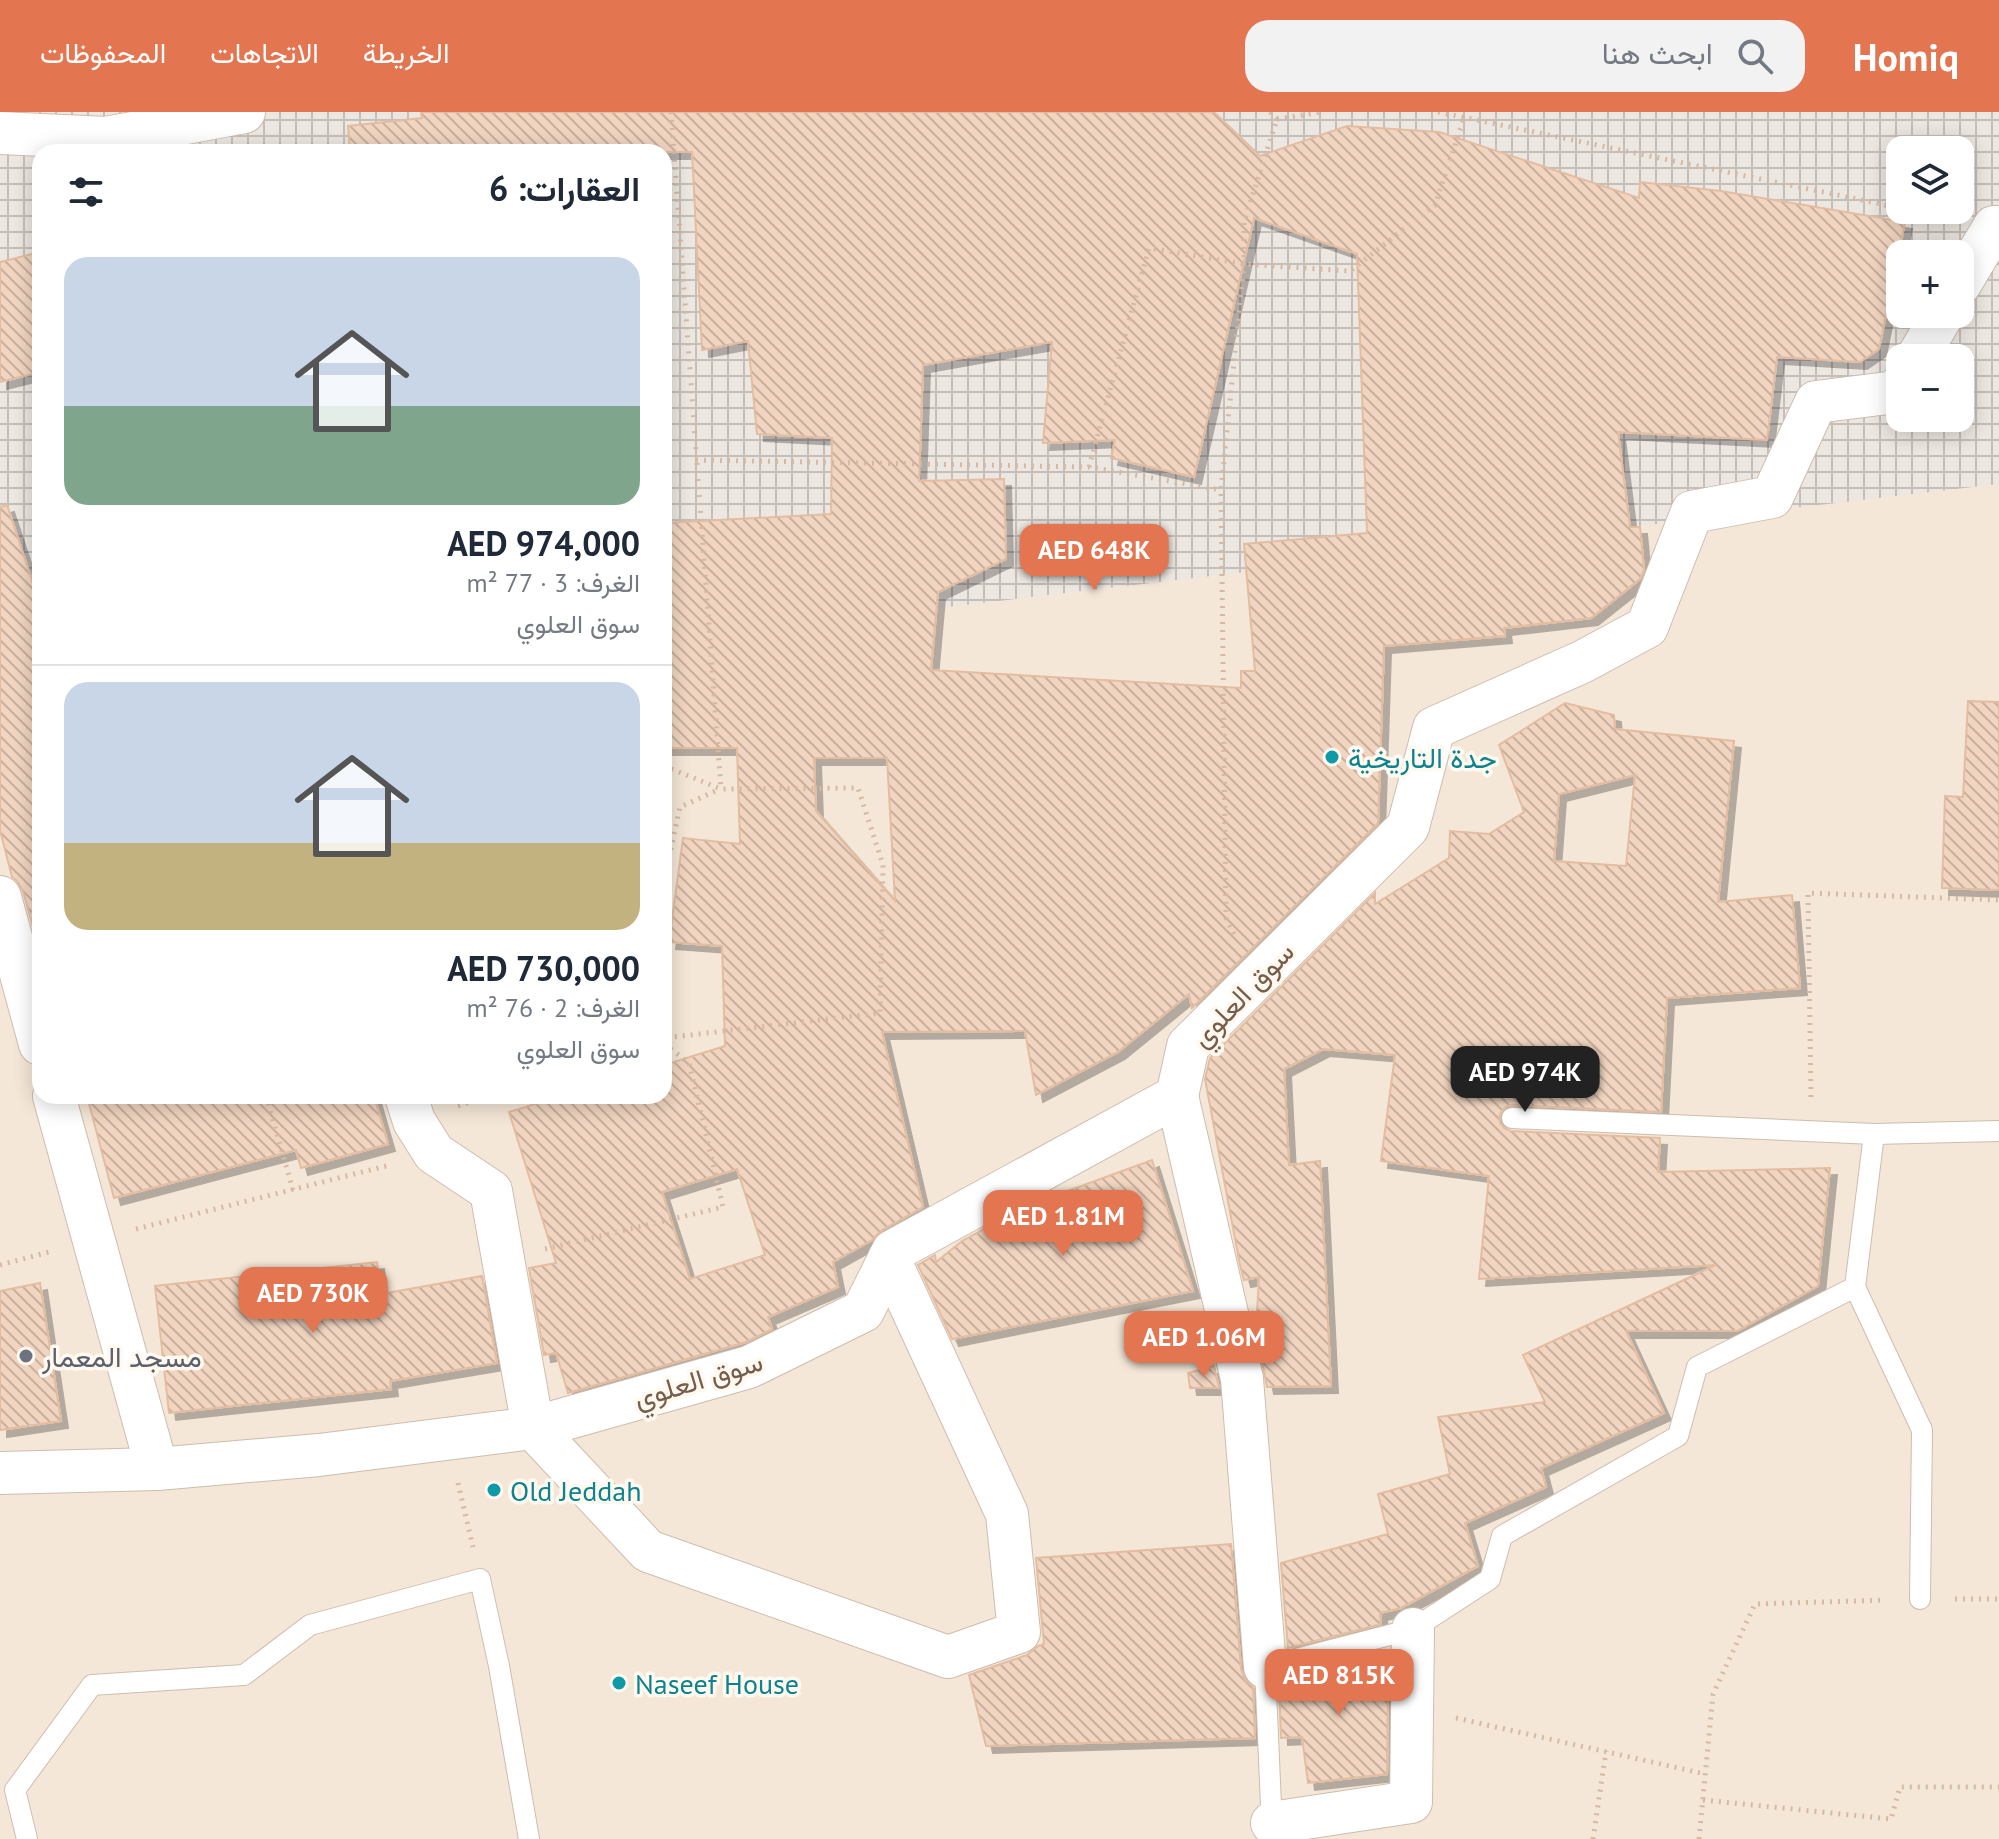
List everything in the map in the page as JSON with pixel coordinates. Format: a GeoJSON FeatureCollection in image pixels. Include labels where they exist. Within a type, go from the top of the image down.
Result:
{"type":"FeatureCollection","features":[{"type":"Feature","properties":{"kind":"street"},"geometry":{"type":"LineString","coordinates":[[110,144],[244,112]]}},
{"type":"Feature","properties":{"kind":"street"},"geometry":{"type":"LineString","coordinates":[[0,133],[97,144]]}},
{"type":"Feature","properties":{"kind":"street"},"geometry":{"type":"LineString","coordinates":[[1974,261],[1994,227],[1999,227]]}},
{"type":"Feature","properties":{"kind":"street","name":"سوق العلوي"},"geometry":{"type":"LineString","coordinates":[[0,1473],[157,1469],[319,1455],[533,1428],[749,1367],[863,1311],[893,1251],[1177,1096],[1188,1046],[1408,827],[1434,728],[1582,662],[1647,627],[1692,512],[1772,497],[1816,402],[1886,393]]}},
{"type":"Feature","properties":{"kind":"street"},"geometry":{"type":"LineString","coordinates":[[0,897],[32,1015]]}},
{"type":"Feature","properties":{"kind":"street"},"geometry":{"type":"LineString","coordinates":[[1177,1096],[1242,1379],[1265,1667]]}},
{"type":"Feature","properties":{"kind":"street"},"geometry":{"type":"LineString","coordinates":[[56,1104],[157,1469]]}},
{"type":"Feature","properties":{"kind":"street"},"geometry":{"type":"LineString","coordinates":[[409,1104],[414,1121],[434,1153],[491,1191],[533,1428],[648,1551],[948,1657],[1019,1632],[1007,1514],[889,1259]]}},
{"type":"Feature","properties":{"kind":"street"},"geometry":{"type":"LineString","coordinates":[[1272,1831],[1411,1802],[1413,1629]]}},
{"type":"Feature","properties":{"kind":"lane"},"geometry":{"type":"LineString","coordinates":[[1512,1118],[1874,1134],[1999,1131]]}},
{"type":"Feature","properties":{"kind":"lane"},"geometry":{"type":"LineString","coordinates":[[1874,1134],[1855,1287],[1922,1430],[1920,1599]]}},
{"type":"Feature","properties":{"kind":"lane"},"geometry":{"type":"LineString","coordinates":[[1272,1831],[1265,1667],[1413,1629],[1490,1579],[1502,1536],[1678,1436],[1697,1367],[1855,1287]]}},
{"type":"Feature","properties":{"kind":"lane"},"geometry":{"type":"LineString","coordinates":[[27,1839],[15,1790],[92,1685],[244,1675],[310,1625],[480,1579],[499,1666],[529,1839]]}},
{"type":"Feature","properties":{"kind":"path"},"geometry":{"type":"LineString","coordinates":[[671,112],[721,789]]}},
{"type":"Feature","properties":{"kind":"path"},"geometry":{"type":"LineString","coordinates":[[1270,112],[1277,119]]}},
{"type":"Feature","properties":{"kind":"path"},"geometry":{"type":"LineString","coordinates":[[1277,119],[1321,112]]}},
{"type":"Feature","properties":{"kind":"path"},"geometry":{"type":"LineString","coordinates":[[1438,112],[1886,205]]}},
{"type":"Feature","properties":{"kind":"path"},"geometry":{"type":"LineString","coordinates":[[1089,467],[1149,248],[1244,264],[1350,271],[1435,205],[1464,118]]}},
{"type":"Feature","properties":{"kind":"path"},"geometry":{"type":"LineString","coordinates":[[1254,980],[1226,918],[1221,490],[1244,264],[1244,222],[1277,119]]}},
{"type":"Feature","properties":{"kind":"path"},"geometry":{"type":"LineString","coordinates":[[696,460],[1089,467],[1221,490]]}},
{"type":"Feature","properties":{"kind":"path"},"geometry":{"type":"LineString","coordinates":[[672,769],[721,789],[858,788],[883,865],[880,1013],[672,1040]]}},
{"type":"Feature","properties":{"kind":"path"},"geometry":{"type":"LineString","coordinates":[[672,844],[680,807],[721,789]]}},
{"type":"Feature","properties":{"kind":"path"},"geometry":{"type":"LineString","coordinates":[[1812,1131],[1808,893],[1999,900]]}},
{"type":"Feature","properties":{"kind":"path"},"geometry":{"type":"LineString","coordinates":[[503,1259],[723,1207],[689,1063],[672,1048]]}},
{"type":"Feature","properties":{"kind":"path"},"geometry":{"type":"LineString","coordinates":[[268,1104],[293,1190]]}},
{"type":"Feature","properties":{"kind":"path"},"geometry":{"type":"LineString","coordinates":[[94,1240],[434,1153]]}},
{"type":"Feature","properties":{"kind":"path"},"geometry":{"type":"LineString","coordinates":[[449,1439],[480,1579]]}},
{"type":"Feature","properties":{"kind":"path"},"geometry":{"type":"LineString","coordinates":[[1699,1839],[1713,1694],[1755,1604],[1999,1599]]}},
{"type":"Feature","properties":{"kind":"path"},"geometry":{"type":"LineString","coordinates":[[1412,1708],[1705,1774]]}},
{"type":"Feature","properties":{"kind":"path"},"geometry":{"type":"LineString","coordinates":[[1593,1839],[1606,1751]]}},
{"type":"Feature","properties":{"kind":"path"},"geometry":{"type":"LineString","coordinates":[[1703,1800],[1891,1819],[1900,1787],[1999,1787]]}},
{"type":"Feature","properties":{"kind":"shaded area","name":"جدة التاريخية"},"geometry":{"type":"Polygon","coordinates":[[[0,112],[1999,112],[1999,1839],[0,1839],[0,112]]]}},
{"type":"Feature","properties":{"kind":"shaded area"},"geometry":{"type":"Polygon","coordinates":[[[0,112],[1999,112],[1999,484],[672,639],[672,144],[32,144],[32,698],[0,700],[0,112]]]}},
{"type":"Feature","properties":{"kind":"building"},"geometry":{"type":"Polygon","coordinates":[[[421,112],[1214,112],[1260,156],[1347,126],[1439,132],[1639,198],[1640,182],[1721,191],[1886,219],[1886,224],[1905,224],[1901,240],[1886,240],[1886,315],[1879,349],[1860,362],[1777,357],[1767,440],[1618,432],[1630,527],[1640,527],[1644,570],[1640,579],[1591,618],[1504,628],[1505,636],[1384,646],[1378,823],[1192,1008],[1189,994],[1118,1052],[1036,1095],[1025,1031],[882,1032],[923,1207],[833,1262],[838,1287],[768,1317],[772,1329],[746,1342],[568,1393],[556,1353],[544,1355],[529,1268],[556,1263],[509,1112],[536,1104],[672,1104],[672,1063],[725,1046],[722,946],[672,942],[683,838],[740,844],[737,748],[672,748],[672,523],[831,514],[832,438],[757,434],[748,341],[702,350],[692,152],[672,152],[672,144],[349,144],[348,126],[422,118],[421,112]],[[1254,218],[1194,477],[1111,458],[1115,440],[1043,443],[1052,342],[923,365],[919,481],[1004,479],[1006,559],[938,592],[931,670],[1241,688],[1241,671],[1255,671],[1244,544],[1367,533],[1357,254],[1254,218]],[[814,758],[816,811],[895,901],[887,758],[814,758]],[[737,1169],[662,1192],[690,1279],[765,1255],[737,1169]]]}},
{"type":"Feature","properties":{"kind":"building"},"geometry":{"type":"Polygon","coordinates":[[[32,254],[32,374],[0,382],[0,262],[32,254]]]}},
{"type":"Feature","properties":{"kind":"building"},"geometry":{"type":"Polygon","coordinates":[[[7,505],[32,580],[32,923],[23,891],[12,877],[0,830],[0,507],[7,505]]]}},
{"type":"Feature","properties":{"kind":"building"},"geometry":{"type":"Polygon","coordinates":[[[1968,701],[1999,702],[1999,890],[1942,888],[1945,796],[1963,797],[1968,701]]]}},
{"type":"Feature","properties":{"kind":"building"},"geometry":{"type":"Polygon","coordinates":[[[1565,703],[1614,715],[1615,729],[1734,741],[1718,902],[1792,895],[1800,988],[1667,998],[1661,1112],[1513,1105],[1502,1110],[1499,1117],[1504,1128],[1511,1131],[1660,1138],[1658,1172],[1830,1168],[1818,1286],[1737,1331],[1626,1331],[1664,1413],[1541,1468],[1546,1487],[1465,1523],[1478,1566],[1401,1608],[1380,1613],[1381,1624],[1288,1648],[1281,1563],[1388,1534],[1378,1494],[1450,1474],[1438,1417],[1545,1402],[1523,1355],[1716,1265],[1479,1279],[1489,1176],[1381,1161],[1395,1055],[1323,1049],[1284,1069],[1289,1165],[1320,1161],[1331,1386],[1267,1387],[1256,1331],[1259,1277],[1244,1280],[1240,1265],[1205,1079],[1210,1058],[1375,893],[1375,904],[1449,858],[1450,831],[1489,834],[1524,812],[1499,745],[1565,703]],[[1635,775],[1559,794],[1554,861],[1626,866],[1635,775]]]}},
{"type":"Feature","properties":{"kind":"building"},"geometry":{"type":"Polygon","coordinates":[[[89,1104],[376,1104],[388,1144],[301,1168],[296,1150],[114,1198],[89,1104]]]}},
{"type":"Feature","properties":{"kind":"building"},"geometry":{"type":"Polygon","coordinates":[[[1152,1160],[1193,1291],[952,1339],[918,1265],[935,1255],[936,1262],[962,1241],[1024,1207],[1152,1160]]]}},
{"type":"Feature","properties":{"kind":"building"},"geometry":{"type":"Polygon","coordinates":[[[377,1262],[381,1294],[482,1276],[497,1363],[390,1381],[391,1389],[169,1413],[155,1286],[377,1262]]]}},
{"type":"Feature","properties":{"kind":"building","name":"مسجد المعمار"},"geometry":{"type":"Polygon","coordinates":[[[40,1283],[61,1421],[0,1430],[0,1291],[40,1283]]]}},
{"type":"Feature","properties":{"kind":"building"},"geometry":{"type":"Polygon","coordinates":[[[1214,1366],[1219,1388],[1190,1388],[1188,1373],[1214,1366]]]}},
{"type":"Feature","properties":{"kind":"building"},"geometry":{"type":"Polygon","coordinates":[[[1231,1544],[1241,1669],[1245,1680],[1253,1687],[1255,1738],[986,1746],[969,1675],[1027,1655],[1044,1644],[1036,1558],[1231,1544]]]}},
{"type":"Feature","properties":{"kind":"building"},"geometry":{"type":"Polygon","coordinates":[[[1384,1650],[1388,1682],[1387,1774],[1308,1783],[1302,1737],[1281,1738],[1279,1686],[1287,1675],[1384,1650]]]}},
{"type":"Feature","properties":{"kind":"place","name":"جدة التاريخية"},"geometry":{"type":"Point","coordinates":[1332,757]}},
{"type":"Feature","properties":{"kind":"place","name":"مسجد المعمار"},"geometry":{"type":"Point","coordinates":[26,1356]}},
{"type":"Feature","properties":{"kind":"place","name":"Old Jeddah"},"geometry":{"type":"Point","coordinates":[494,1490]}},
{"type":"Feature","properties":{"kind":"place","name":"Naseef House"},"geometry":{"type":"Point","coordinates":[619,1683]}}]}
